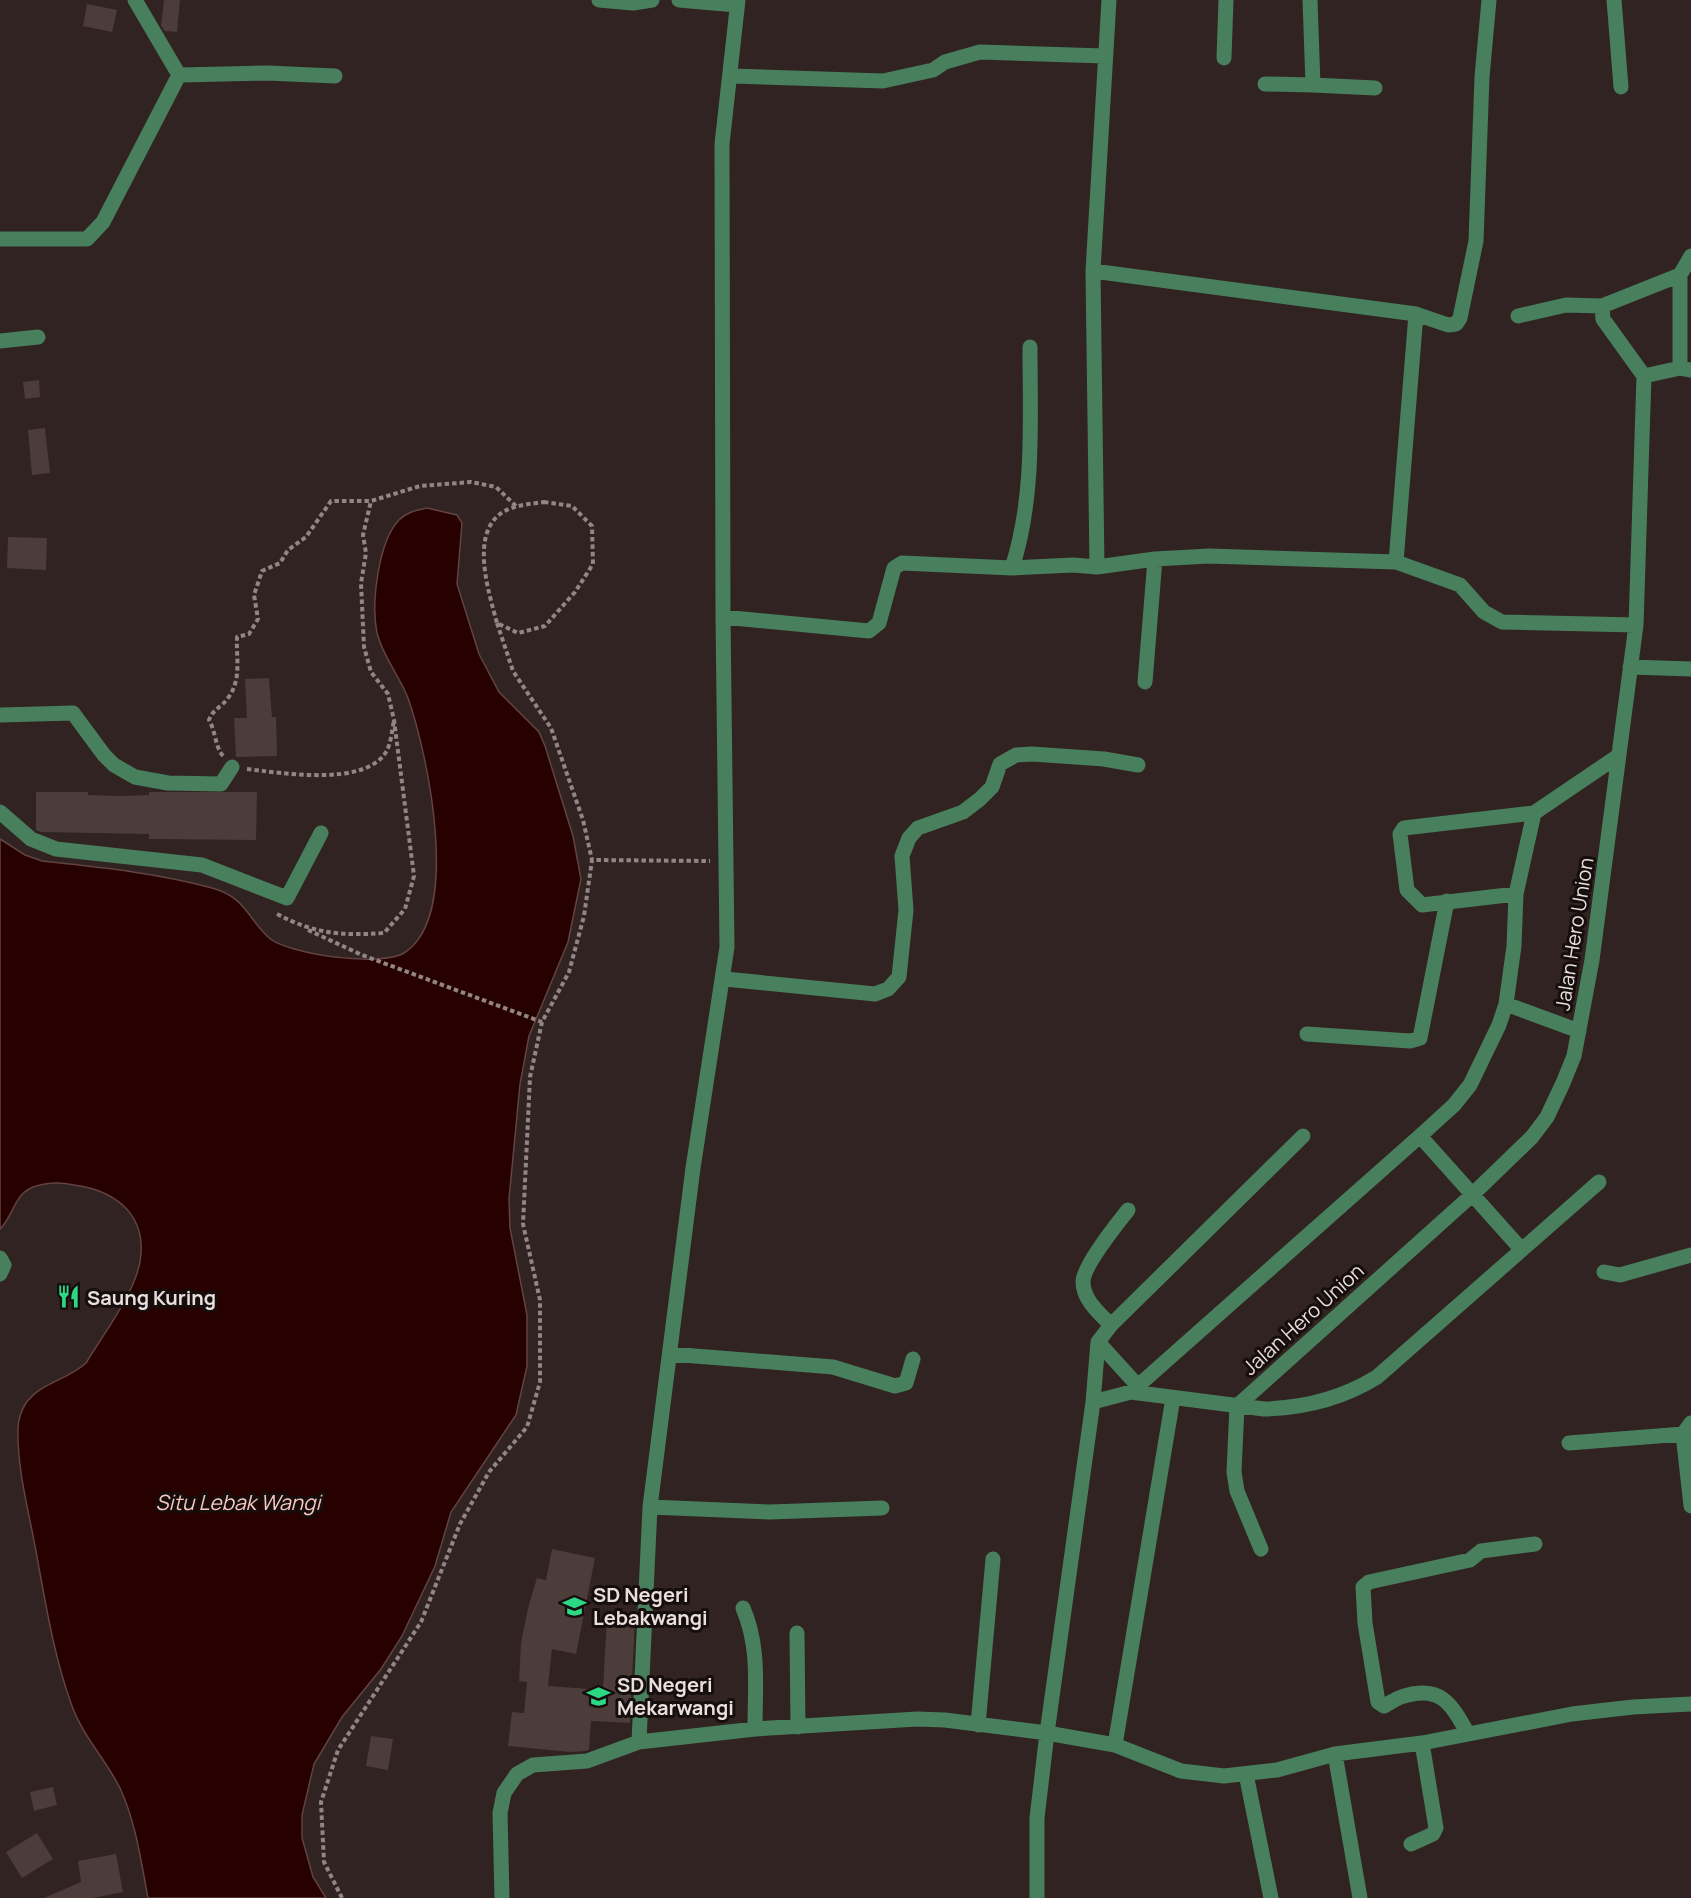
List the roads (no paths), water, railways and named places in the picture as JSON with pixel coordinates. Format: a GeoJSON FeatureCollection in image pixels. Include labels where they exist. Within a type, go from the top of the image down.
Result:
{"type":"FeatureCollection","features":[{"type":"Feature","properties":{"kind":"street"},"geometry":{"type":"LineString","coordinates":[[135,0],[179,75]]}},
{"type":"Feature","properties":{"kind":"street"},"geometry":{"type":"LineString","coordinates":[[599,0],[633,3],[652,0]]}},
{"type":"Feature","properties":{"kind":"street"},"geometry":{"type":"LineString","coordinates":[[639,1742],[650,1507],[693,1168],[724,979],[727,947],[723,617],[723,144],[737,3],[679,0]]}},
{"type":"Feature","properties":{"kind":"street"},"geometry":{"type":"LineString","coordinates":[[1097,567],[1093,271],[1108,0]]}},
{"type":"Feature","properties":{"kind":"street"},"geometry":{"type":"LineString","coordinates":[[1224,58],[1226,0]]}},
{"type":"Feature","properties":{"kind":"street"},"geometry":{"type":"LineString","coordinates":[[1310,0],[1313,85]]}},
{"type":"Feature","properties":{"kind":"street"},"geometry":{"type":"LineString","coordinates":[[1093,271],[1416,314],[1448,325],[1456,324],[1460,318],[1476,241],[1482,77],[1489,0]]}},
{"type":"Feature","properties":{"kind":"street"},"geometry":{"type":"LineString","coordinates":[[1614,0],[1621,87]]}},
{"type":"Feature","properties":{"kind":"street"},"geometry":{"type":"LineString","coordinates":[[731,76],[884,81],[933,70],[945,62],[980,52],[1105,56]]}},
{"type":"Feature","properties":{"kind":"street"},"geometry":{"type":"LineString","coordinates":[[179,75],[268,73],[335,76]]}},
{"type":"Feature","properties":{"kind":"street"},"geometry":{"type":"LineString","coordinates":[[0,239],[87,239],[103,222],[179,75]]}},
{"type":"Feature","properties":{"kind":"street"},"geometry":{"type":"LineString","coordinates":[[1265,84],[1375,88]]}},
{"type":"Feature","properties":{"kind":"street"},"geometry":{"type":"LineString","coordinates":[[1602,306],[1603,319],[1644,376],[1686,369],[1680,275],[1691,256]]}},
{"type":"Feature","properties":{"kind":"street"},"geometry":{"type":"LineString","coordinates":[[1518,316],[1566,305],[1602,306],[1680,275]]}},
{"type":"Feature","properties":{"kind":"street"},"geometry":{"type":"LineString","coordinates":[[1396,562],[1416,314]]}},
{"type":"Feature","properties":{"kind":"street"},"geometry":{"type":"LineString","coordinates":[[0,341],[38,337]]}},
{"type":"Feature","properties":{"kind":"street"},"geometry":{"type":"LineString","coordinates":[[1012,568],[1025,514],[1030,460],[1030,347]]}},
{"type":"Feature","properties":{"kind":"street","name":"Jalan Hero Union"},"geometry":{"type":"LineString","coordinates":[[1237,1406],[1472,1196],[1532,1137],[1547,1117],[1574,1056],[1605,874],[1636,625],[1644,376]]}},
{"type":"Feature","properties":{"kind":"street"},"geometry":{"type":"LineString","coordinates":[[723,617],[869,631],[879,623],[894,568],[902,563],[1012,568],[1073,565],[1097,567],[1155,559],[1209,556],[1396,562],[1460,585],[1484,612],[1502,622],[1636,625]]}},
{"type":"Feature","properties":{"kind":"street"},"geometry":{"type":"LineString","coordinates":[[1145,682],[1155,559]]}},
{"type":"Feature","properties":{"kind":"street"},"geometry":{"type":"LineString","coordinates":[[1630,667],[1691,669]]}},
{"type":"Feature","properties":{"kind":"street"},"geometry":{"type":"LineString","coordinates":[[0,715],[73,713],[114,765],[146,781],[221,784],[232,767]]}},
{"type":"Feature","properties":{"kind":"street"},"geometry":{"type":"LineString","coordinates":[[724,979],[874,994],[888,989],[899,977],[906,910],[902,856],[909,838],[918,828],[963,812],[992,787],[1000,764],[1016,755],[1104,759],[1138,765]]}},
{"type":"Feature","properties":{"kind":"street"},"geometry":{"type":"LineString","coordinates":[[1516,894],[1422,905],[1407,890],[1400,834],[1404,828],[1534,813],[1618,756]]}},
{"type":"Feature","properties":{"kind":"street"},"geometry":{"type":"LineString","coordinates":[[0,812],[31,839],[56,849],[202,865],[288,898],[321,833]]}},
{"type":"Feature","properties":{"kind":"street"},"geometry":{"type":"LineString","coordinates":[[1093,1402],[1134,1389],[1420,1137],[1454,1105],[1470,1085],[1506,1004],[1514,946],[1516,894],[1534,813]]}},
{"type":"Feature","properties":{"kind":"street"},"geometry":{"type":"LineString","coordinates":[[1307,1034],[1410,1041],[1420,1038],[1447,901]]}},
{"type":"Feature","properties":{"kind":"street"},"geometry":{"type":"LineString","coordinates":[[1506,1004],[1579,1031]]}},
{"type":"Feature","properties":{"kind":"street"},"geometry":{"type":"LineString","coordinates":[[1037,1898],[1037,1818],[1093,1402],[1098,1342],[1111,1325],[1303,1136]]}},
{"type":"Feature","properties":{"kind":"street"},"geometry":{"type":"LineString","coordinates":[[1420,1137],[1521,1250]]}},
{"type":"Feature","properties":{"kind":"street"},"geometry":{"type":"LineString","coordinates":[[1098,1342],[1134,1389],[1173,1398],[1237,1406],[1285,1409],[1320,1402],[1361,1387],[1377,1377],[1599,1182]]}},
{"type":"Feature","properties":{"kind":"street"},"geometry":{"type":"LineString","coordinates":[[1111,1325],[1095,1309],[1085,1294],[1082,1281],[1101,1244],[1128,1210]]}},
{"type":"Feature","properties":{"kind":"street"},"geometry":{"type":"LineString","coordinates":[[1604,1272],[1620,1275],[1691,1255]]}},
{"type":"Feature","properties":{"kind":"street"},"geometry":{"type":"LineString","coordinates":[[0,1258],[4,1265],[0,1274]]}},
{"type":"Feature","properties":{"kind":"street"},"geometry":{"type":"LineString","coordinates":[[670,1354],[833,1367],[895,1386],[906,1383],[913,1359]]}},
{"type":"Feature","properties":{"kind":"street"},"geometry":{"type":"LineString","coordinates":[[1115,1745],[1173,1398]]}},
{"type":"Feature","properties":{"kind":"street"},"geometry":{"type":"LineString","coordinates":[[1237,1406],[1233,1472],[1261,1549]]}},
{"type":"Feature","properties":{"kind":"street"},"geometry":{"type":"LineString","coordinates":[[1569,1443],[1687,1429],[1691,1506]]}},
{"type":"Feature","properties":{"kind":"street"},"geometry":{"type":"LineString","coordinates":[[650,1507],[760,1512],[882,1508]]}},
{"type":"Feature","properties":{"kind":"street"},"geometry":{"type":"LineString","coordinates":[[1468,1734],[1456,1712],[1444,1698],[1431,1693],[1400,1698],[1384,1706],[1378,1702],[1365,1623],[1363,1587],[1368,1582],[1470,1560],[1481,1551],[1535,1544]]}},
{"type":"Feature","properties":{"kind":"street"},"geometry":{"type":"LineString","coordinates":[[978,1725],[993,1559]]}},
{"type":"Feature","properties":{"kind":"street"},"geometry":{"type":"LineString","coordinates":[[743,1608],[753,1632],[755,1646],[755,1729]]}},
{"type":"Feature","properties":{"kind":"street"},"geometry":{"type":"LineString","coordinates":[[797,1634],[798,1727]]}},
{"type":"Feature","properties":{"kind":"street"},"geometry":{"type":"LineString","coordinates":[[502,1898],[500,1813],[504,1793],[517,1774],[533,1765],[587,1761],[639,1742],[755,1729],[917,1719],[1047,1733],[1115,1745],[1181,1771],[1202,1775],[1246,1774],[1304,1765],[1335,1754],[1422,1743],[1572,1714],[1633,1707],[1691,1704]]}},
{"type":"Feature","properties":{"kind":"street"},"geometry":{"type":"LineString","coordinates":[[1411,1844],[1433,1834],[1436,1828],[1422,1743]]}},
{"type":"Feature","properties":{"kind":"street"},"geometry":{"type":"LineString","coordinates":[[1335,1754],[1360,1898]]}},
{"type":"Feature","properties":{"kind":"street"},"geometry":{"type":"LineString","coordinates":[[1246,1774],[1271,1898]]}},
{"type":"Feature","properties":{"kind":"water","name":"Situ Lebak Wangi"},"geometry":{"type":"Polygon","coordinates":[[[427,508],[457,515],[462,523],[457,584],[479,654],[499,692],[539,732],[573,836],[581,879],[568,942],[529,1036],[520,1084],[509,1199],[510,1228],[527,1315],[527,1366],[516,1415],[451,1512],[435,1566],[402,1636],[381,1669],[342,1717],[314,1764],[302,1815],[302,1838],[313,1877],[326,1898],[148,1898],[126,1801],[88,1738],[65,1686],[50,1626],[18,1444],[19,1422],[26,1403],[39,1390],[86,1363],[119,1311],[139,1268],[141,1239],[137,1226],[123,1205],[101,1192],[63,1183],[51,1183],[29,1189],[16,1202],[0,1229],[0,839],[25,855],[42,861],[149,874],[223,892],[245,908],[268,937],[294,949],[356,959],[393,957],[404,953],[422,934],[432,905],[436,870],[435,832],[431,793],[416,723],[408,698],[380,642],[375,621],[375,606],[381,558],[392,530],[405,515],[427,508]]]}},
{"type":"Feature","properties":{"kind":"place","name":"Saung Kuring"},"geometry":{"type":"Point","coordinates":[69,1297]}},
{"type":"Feature","properties":{"kind":"place","name":"SD Negeri Lebakwangi"},"geometry":{"type":"Point","coordinates":[575,1606]}},
{"type":"Feature","properties":{"kind":"place","name":"SD Negeri Mekarwangi"},"geometry":{"type":"Point","coordinates":[599,1696]}}]}
